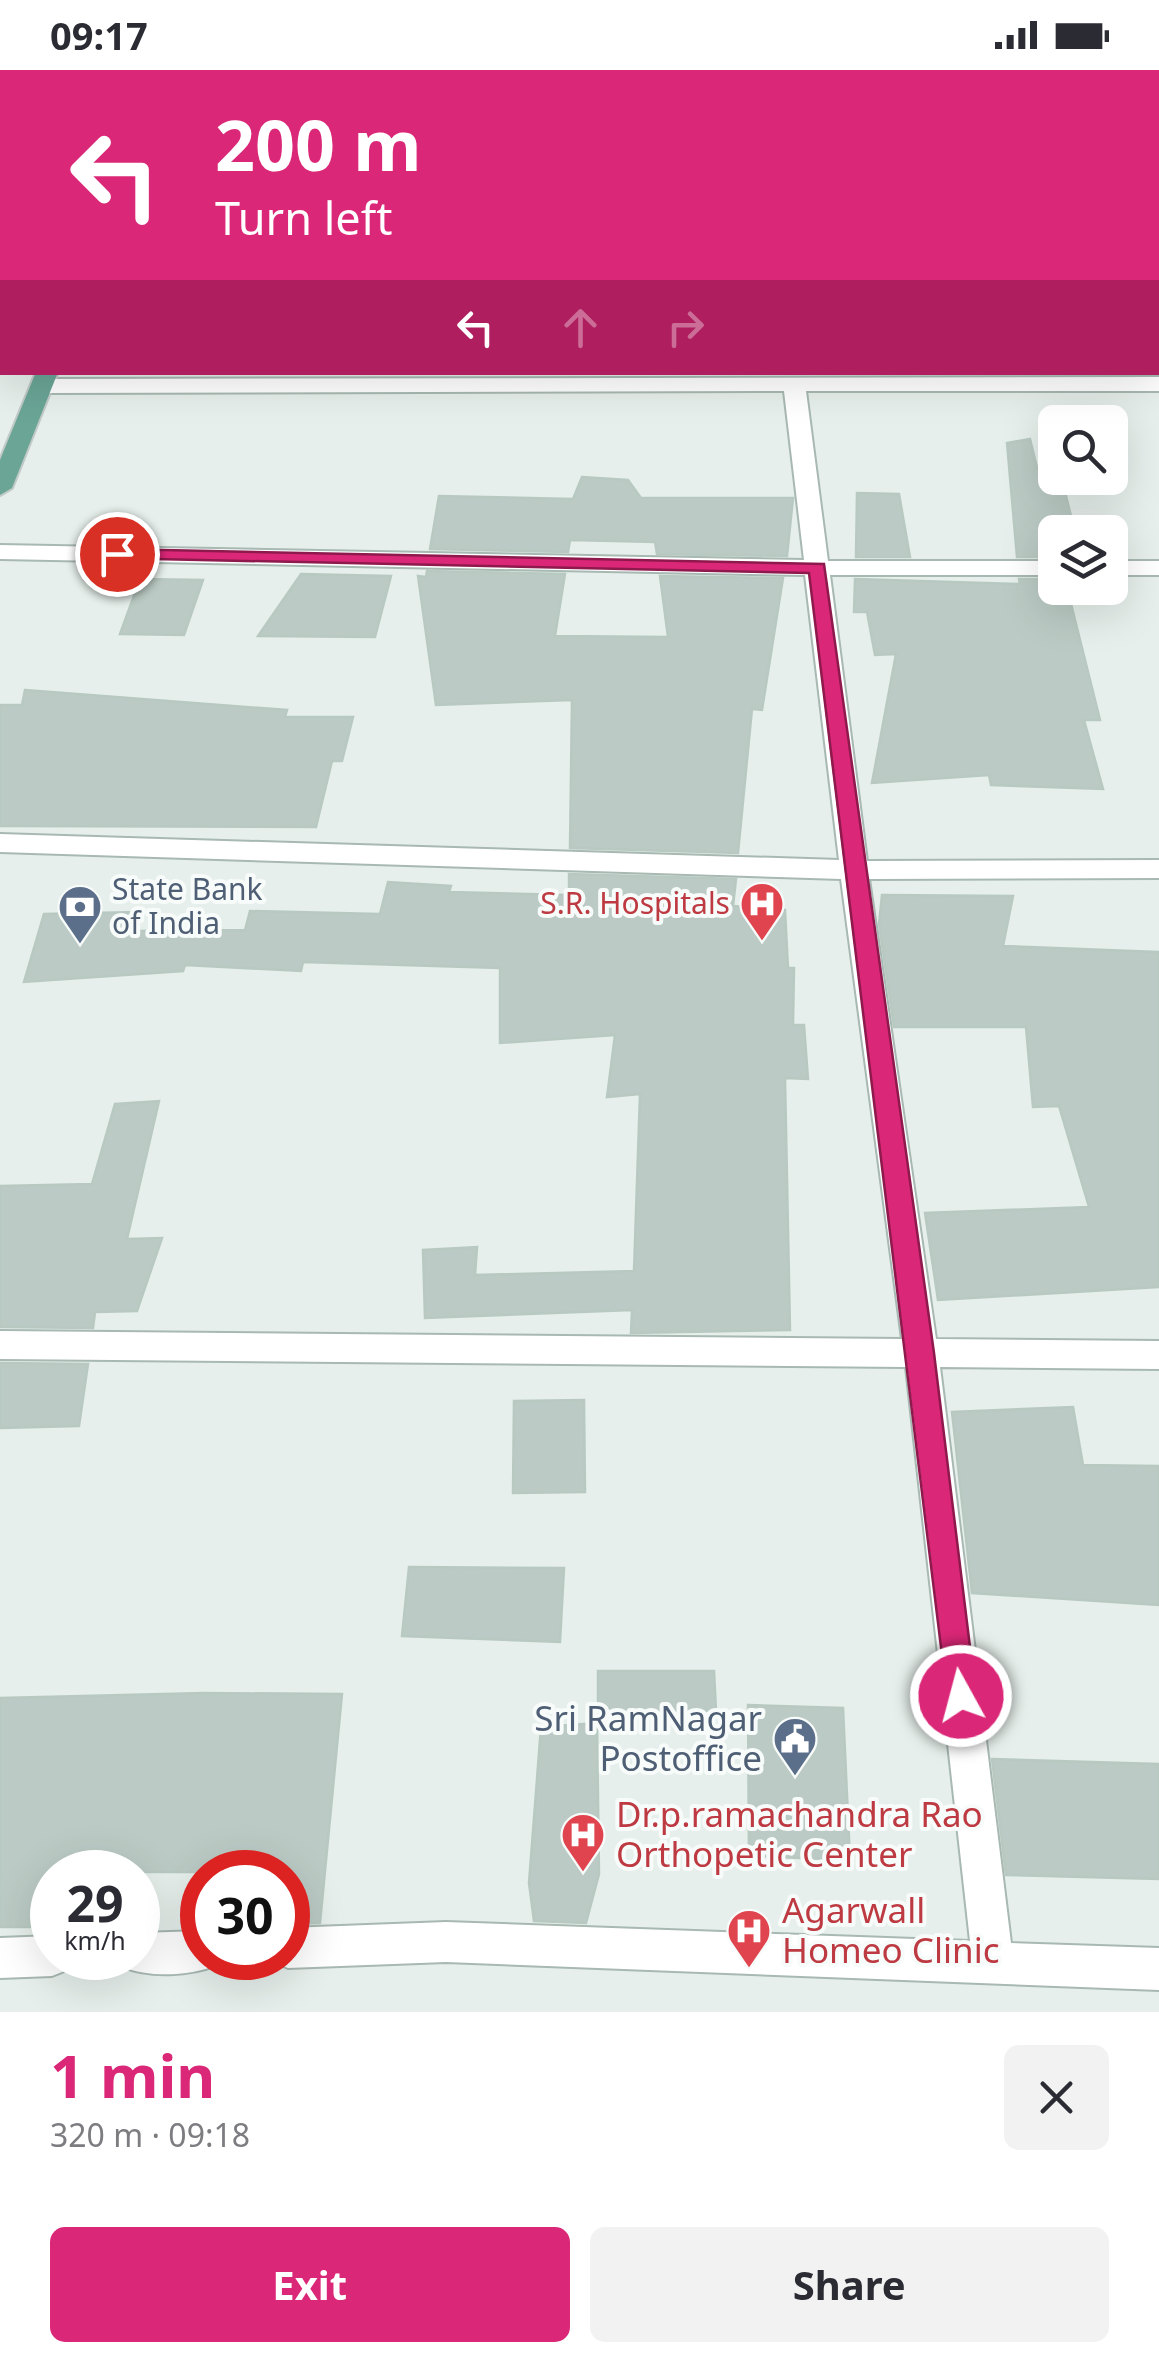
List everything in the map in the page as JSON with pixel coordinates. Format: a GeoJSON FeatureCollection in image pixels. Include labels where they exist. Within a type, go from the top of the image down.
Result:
{"type":"FeatureCollection","features":[{"type":"Feature","properties":{"kind":"main road"},"geometry":{"type":"LineString","coordinates":[[0,488],[44,379]]}},
{"type":"Feature","properties":{"kind":"street"},"geometry":{"type":"LineString","coordinates":[[44,379],[794,385],[1075,378],[1159,384]]}},
{"type":"Feature","properties":{"kind":"street"},"geometry":{"type":"LineString","coordinates":[[794,385],[854,870],[921,1353],[993,1963]]}},
{"type":"Feature","properties":{"kind":"street"},"geometry":{"type":"LineString","coordinates":[[0,552],[818,568],[1038,568]]}},
{"type":"Feature","properties":{"kind":"street"},"geometry":{"type":"LineString","coordinates":[[1128,568],[1159,568]]}},
{"type":"Feature","properties":{"kind":"street"},"geometry":{"type":"LineString","coordinates":[[0,843],[854,870],[1159,869]]}},
{"type":"Feature","properties":{"kind":"street"},"geometry":{"type":"LineString","coordinates":[[0,1345],[1159,1355]]}},
{"type":"Feature","properties":{"kind":"street"},"geometry":{"type":"LineString","coordinates":[[310,1947],[446,1942],[1159,1969]]}},
{"type":"Feature","properties":{"kind":"street"},"geometry":{"type":"LineString","coordinates":[[0,1958],[30,1957]]}},
{"type":"Feature","properties":{"kind":"building"},"geometry":{"type":"Polygon","coordinates":[[[1030,439],[1038,472],[1038,495],[1066,495],[1071,515],[1038,515],[1038,557],[1017,557],[1007,443],[1030,439]]]}},
{"type":"Feature","properties":{"kind":"building"},"geometry":{"type":"Polygon","coordinates":[[[582,477],[628,480],[641,498],[793,498],[787,556],[657,554],[655,542],[570,540],[568,552],[430,549],[439,496],[573,499],[582,477]]]}},
{"type":"Feature","properties":{"kind":"building"},"geometry":{"type":"Polygon","coordinates":[[[857,493],[899,494],[910,557],[856,557],[857,493]]]}},
{"type":"Feature","properties":{"kind":"building"},"geometry":{"type":"Polygon","coordinates":[[[427,571],[565,574],[555,636],[668,637],[660,576],[783,578],[762,710],[752,709],[738,853],[570,848],[572,700],[436,705],[418,576],[426,577],[427,571]]]}},
{"type":"Feature","properties":{"kind":"building"},"geometry":{"type":"Polygon","coordinates":[[[301,574],[391,576],[375,637],[258,636],[301,574]]]}},
{"type":"Feature","properties":{"kind":"building"},"geometry":{"type":"Polygon","coordinates":[[[140,579],[203,580],[184,635],[120,634],[140,579]]]}},
{"type":"Feature","properties":{"kind":"building"},"geometry":{"type":"Polygon","coordinates":[[[855,579],[1020,584],[1019,579],[1038,579],[1038,605],[1071,605],[1100,720],[1084,720],[1103,789],[991,785],[989,775],[872,783],[896,654],[875,655],[867,612],[854,612],[855,579]]]}},
{"type":"Feature","properties":{"kind":"building"},"geometry":{"type":"Polygon","coordinates":[[[25,690],[287,710],[285,717],[353,717],[342,761],[332,761],[316,827],[0,826],[0,705],[22,705],[25,690]]]}},
{"type":"Feature","properties":{"kind":"building"},"geometry":{"type":"Polygon","coordinates":[[[569,874],[736,879],[733,906],[785,910],[788,968],[794,968],[793,1025],[804,1025],[808,1079],[785,1078],[790,1330],[631,1333],[632,1310],[425,1318],[423,1250],[477,1247],[475,1275],[634,1271],[640,1094],[607,1097],[615,1035],[500,1043],[500,968],[303,962],[301,971],[185,965],[183,971],[24,982],[44,914],[137,912],[130,931],[245,930],[250,911],[380,914],[388,882],[451,886],[449,892],[569,895],[569,874]]]}},
{"type":"Feature","properties":{"kind":"building"},"geometry":{"type":"Polygon","coordinates":[[[882,895],[1013,896],[1003,946],[1159,952],[1159,1287],[938,1300],[925,1213],[1089,1207],[1059,1106],[1033,1107],[1026,1027],[894,1027],[879,924],[882,895]]]}},
{"type":"Feature","properties":{"kind":"building"},"geometry":{"type":"Polygon","coordinates":[[[159,1101],[127,1239],[162,1238],[137,1311],[95,1312],[93,1328],[0,1327],[0,1186],[92,1184],[115,1104],[159,1101]]]}},
{"type":"Feature","properties":{"kind":"building"},"geometry":{"type":"Polygon","coordinates":[[[0,1363],[88,1364],[79,1426],[0,1428],[0,1363]]]}},
{"type":"Feature","properties":{"kind":"building"},"geometry":{"type":"Polygon","coordinates":[[[584,1400],[585,1492],[513,1493],[514,1401],[584,1400]]]}},
{"type":"Feature","properties":{"kind":"building"},"geometry":{"type":"Polygon","coordinates":[[[1073,1407],[1083,1465],[1159,1466],[1159,1605],[972,1593],[952,1412],[1073,1407]]]}},
{"type":"Feature","properties":{"kind":"building"},"geometry":{"type":"Polygon","coordinates":[[[409,1567],[564,1568],[560,1642],[402,1636],[409,1567]]]}},
{"type":"Feature","properties":{"kind":"building"},"geometry":{"type":"Polygon","coordinates":[[[598,1671],[714,1671],[716,1711],[598,1710],[598,1671]]]}},
{"type":"Feature","properties":{"kind":"building"},"geometry":{"type":"Polygon","coordinates":[[[342,1694],[320,1923],[310,1923],[310,1850],[180,1850],[180,1872],[160,1872],[160,1850],[30,1850],[30,1927],[0,1927],[0,1698],[342,1694]]]}},
{"type":"Feature","properties":{"kind":"building"},"geometry":{"type":"Polygon","coordinates":[[[748,1705],[843,1708],[850,1860],[749,1856],[748,1705]]]}},
{"type":"Feature","properties":{"kind":"building"},"geometry":{"type":"Polygon","coordinates":[[[597,1723],[599,1874],[586,1923],[534,1921],[529,1883],[541,1727],[597,1723]]]}},
{"type":"Feature","properties":{"kind":"building"},"geometry":{"type":"Polygon","coordinates":[[[992,1759],[1159,1764],[1159,1879],[1006,1875],[992,1759]]]}},
{"type":"Feature","properties":{"kind":"place","name":"S.R. Hospitals"},"geometry":{"type":"Point","coordinates":[762,942]}},
{"type":"Feature","properties":{"kind":"place","name":"State Bank of India"},"geometry":{"type":"Point","coordinates":[80,945]}},
{"type":"Feature","properties":{"kind":"place","name":"Sri RamNagar Postoffice"},"geometry":{"type":"Point","coordinates":[795,1777]}},
{"type":"Feature","properties":{"kind":"place","name":"Dr.p.ramachandra Rao Orthopetic Center"},"geometry":{"type":"Point","coordinates":[583,1873]}},
{"type":"Feature","properties":{"kind":"place","name":"Agarwall Homeo Clinic"},"geometry":{"type":"Point","coordinates":[749,1969]}},
{"type":"Feature","properties":{"kind":"route"},"geometry":{"type":"LineString","coordinates":[[117,554],[818,568],[854,870],[921,1353],[961,1696]]}}]}
